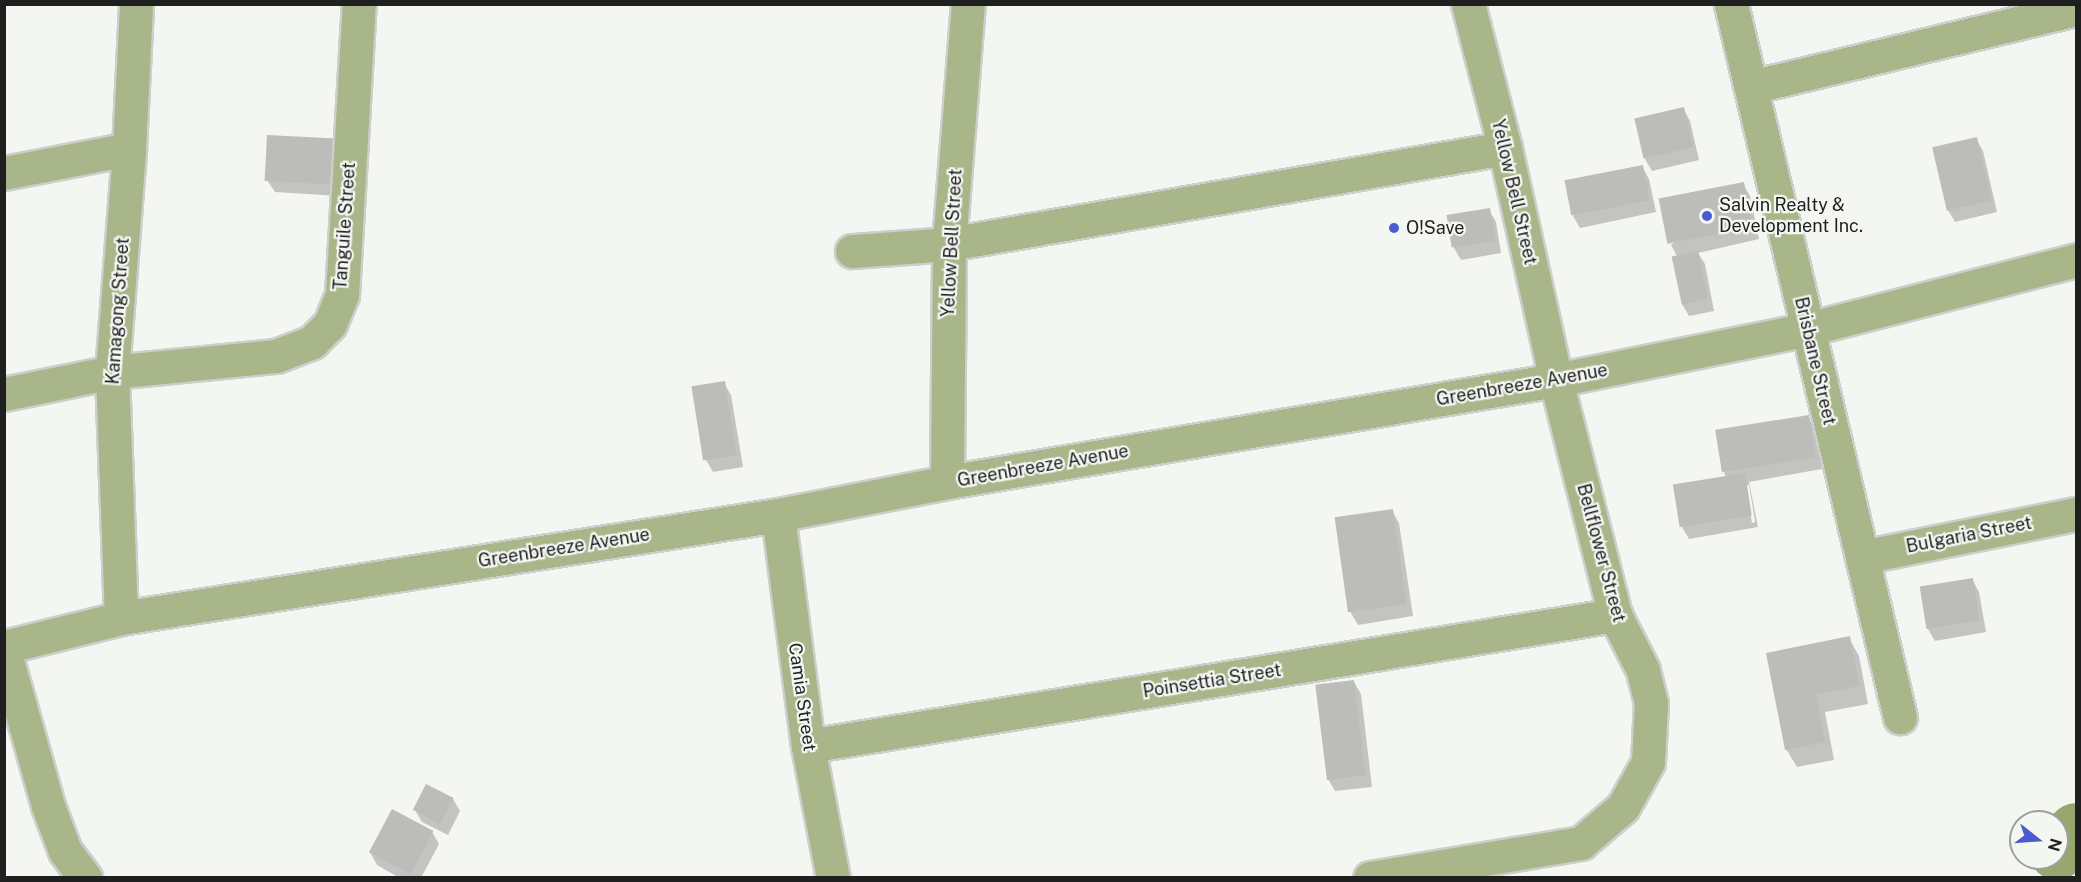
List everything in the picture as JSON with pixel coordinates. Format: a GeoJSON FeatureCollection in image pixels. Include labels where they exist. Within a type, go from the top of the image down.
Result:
{"type":"FeatureCollection","features":[{"type":"Feature","properties":{"kind":"street","name":"Kamagong Street"},"geometry":{"type":"LineString","coordinates":[[121,618],[112,372],[129,149],[136,4]]}},
{"type":"Feature","properties":{"kind":"street","name":"Tanguile Street"},"geometry":{"type":"LineString","coordinates":[[4,394],[112,372],[276,356],[312,342],[330,324],[342,295],[359,4]]}},
{"type":"Feature","properties":{"kind":"street","name":"Yellow Bell Street"},"geometry":{"type":"LineString","coordinates":[[947,482],[949,244],[968,4]]}},
{"type":"Feature","properties":{"kind":"street","name":"Yellow Bell Street"},"geometry":{"type":"LineString","coordinates":[[1468,4],[1505,148],[1556,380]]}},
{"type":"Feature","properties":{"kind":"street","name":"Brisbane Street"},"geometry":{"type":"LineString","coordinates":[[1731,4],[1900,717]]}},
{"type":"Feature","properties":{"kind":"street"},"geometry":{"type":"LineString","coordinates":[[1750,87],[2076,9]]}},
{"type":"Feature","properties":{"kind":"street"},"geometry":{"type":"LineString","coordinates":[[852,251],[949,244],[1505,148]]}},
{"type":"Feature","properties":{"kind":"street"},"geometry":{"type":"LineString","coordinates":[[4,173],[129,149]]}},
{"type":"Feature","properties":{"kind":"street","name":"Greenbreeze Avenue"},"geometry":{"type":"LineString","coordinates":[[4,648],[121,618],[778,515],[947,482],[1556,380],[1808,329],[2076,260]]}},
{"type":"Feature","properties":{"kind":"street","name":"Bellflower Street"},"geometry":{"type":"LineString","coordinates":[[1370,878],[1581,843],[1623,807],[1648,762],[1651,703],[1643,670],[1615,615],[1556,380]]}},
{"type":"Feature","properties":{"kind":"street","name":"Bulgaria Street"},"geometry":{"type":"LineString","coordinates":[[1862,557],[2076,514]]}},
{"type":"Feature","properties":{"kind":"street","name":"Camia Street"},"geometry":{"type":"LineString","coordinates":[[778,515],[808,746],[833,878]]}},
{"type":"Feature","properties":{"kind":"street","name":"Poinsettia Street"},"geometry":{"type":"LineString","coordinates":[[808,746],[1615,615]]}},
{"type":"Feature","properties":{"kind":"street"},"geometry":{"type":"LineString","coordinates":[[4,648],[48,806],[65,851],[86,878]]}},
{"type":"Feature","properties":{"kind":"building"},"geometry":{"type":"Polygon","coordinates":[[[1684,107],[1693,147],[1644,158],[1634,118],[1684,107]]]}},
{"type":"Feature","properties":{"kind":"building"},"geometry":{"type":"Polygon","coordinates":[[[267,135],[336,139],[333,185],[265,181],[267,135]]]}},
{"type":"Feature","properties":{"kind":"building"},"geometry":{"type":"Polygon","coordinates":[[[1977,137],[1992,200],[1947,211],[1932,147],[1977,137]]]}},
{"type":"Feature","properties":{"kind":"building"},"geometry":{"type":"Polygon","coordinates":[[[1643,165],[1650,200],[1571,216],[1564,180],[1643,165]]]}},
{"type":"Feature","properties":{"kind":"building","name":"Salvin Realty & Development Inc."},"geometry":{"type":"Polygon","coordinates":[[[1744,182],[1753,227],[1667,244],[1659,199],[1744,182]]]}},
{"type":"Feature","properties":{"kind":"building"},"geometry":{"type":"Polygon","coordinates":[[[1490,208],[1495,241],[1452,247],[1447,215],[1490,208]]]}},
{"type":"Feature","properties":{"kind":"building"},"geometry":{"type":"Polygon","coordinates":[[[1698,251],[1708,299],[1682,305],[1672,257],[1698,251]]]}},
{"type":"Feature","properties":{"kind":"building"},"geometry":{"type":"Polygon","coordinates":[[[725,381],[737,455],[703,460],[691,386],[725,381]]]}},
{"type":"Feature","properties":{"kind":"building"},"geometry":{"type":"Polygon","coordinates":[[[1809,415],[1816,457],[1722,472],[1715,430],[1809,415]]]}},
{"type":"Feature","properties":{"kind":"building"},"geometry":{"type":"Polygon","coordinates":[[[1745,473],[1752,515],[1680,527],[1673,484],[1745,473]]]}},
{"type":"Feature","properties":{"kind":"building"},"geometry":{"type":"Polygon","coordinates":[[[1393,509],[1406,604],[1348,612],[1335,517],[1393,509]]]}},
{"type":"Feature","properties":{"kind":"building"},"geometry":{"type":"Polygon","coordinates":[[[1973,578],[1980,620],[1926,629],[1920,586],[1973,578]]]}},
{"type":"Feature","properties":{"kind":"building"},"geometry":{"type":"Polygon","coordinates":[[[1850,636],[1859,686],[1816,694],[1825,742],[1785,750],[1766,653],[1850,636]]]}},
{"type":"Feature","properties":{"kind":"building"},"geometry":{"type":"Polygon","coordinates":[[[1354,680],[1366,775],[1327,780],[1315,685],[1354,680]]]}},
{"type":"Feature","properties":{"kind":"building"},"geometry":{"type":"Polygon","coordinates":[[[426,784],[454,798],[440,824],[413,810],[426,784]]]}},
{"type":"Feature","properties":{"kind":"building"},"geometry":{"type":"Polygon","coordinates":[[[392,809],[433,831],[410,874],[369,852],[392,809]]]}},
{"type":"Feature","properties":{"kind":"waterway"},"geometry":{"type":"LineString","coordinates":[[2069,839],[2076,831]]}},
{"type":"Feature","properties":{"kind":"place","name":"Salvin Realty & Development Inc."},"geometry":{"type":"Point","coordinates":[1707,216]}},
{"type":"Feature","properties":{"kind":"place","name":"O!Save"},"geometry":{"type":"Point","coordinates":[1394,228]}}]}
